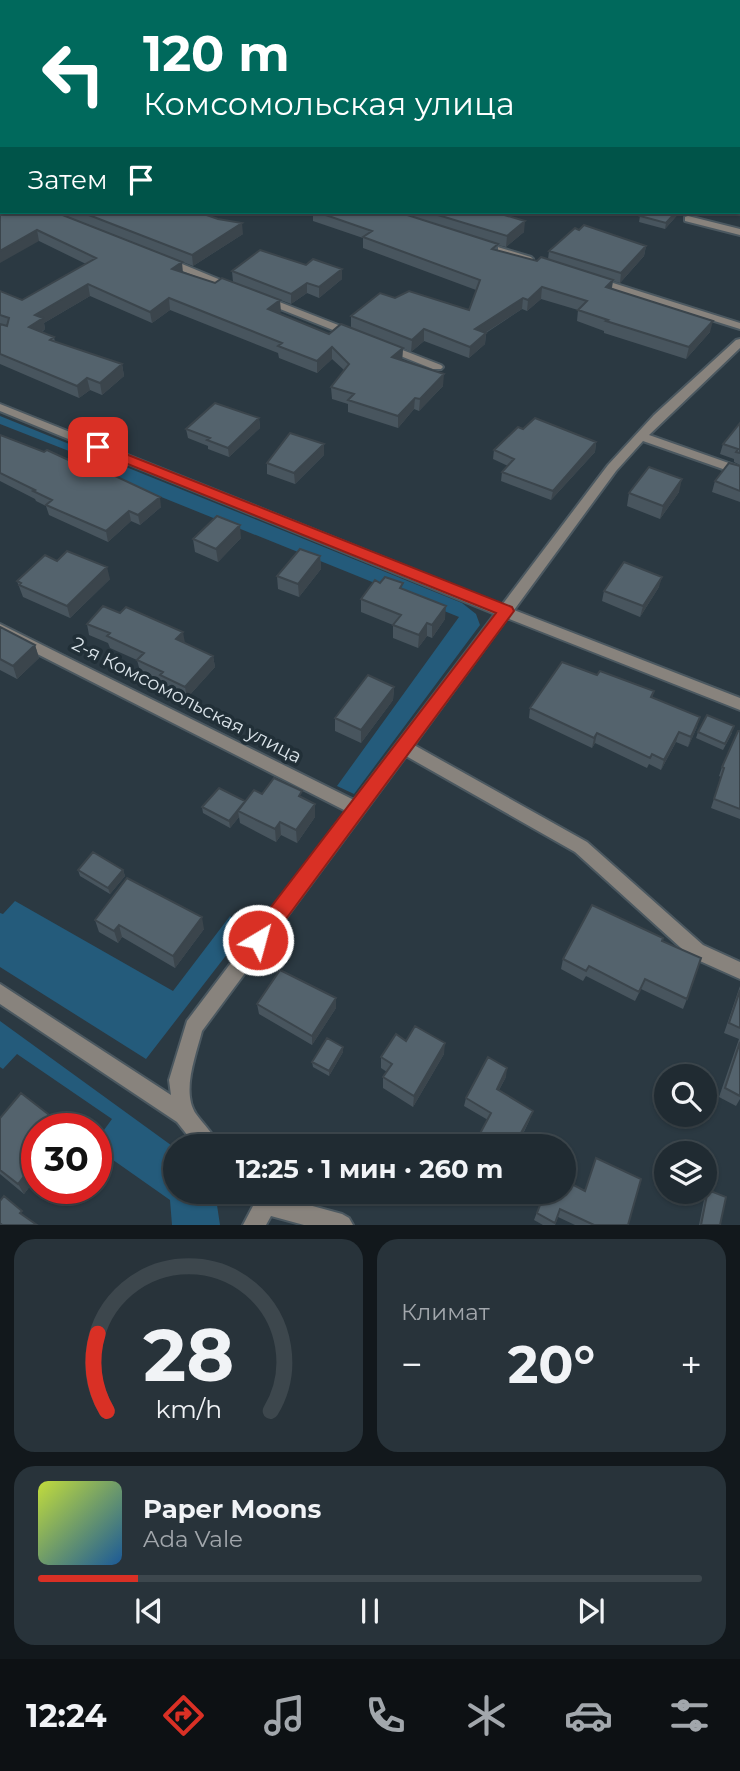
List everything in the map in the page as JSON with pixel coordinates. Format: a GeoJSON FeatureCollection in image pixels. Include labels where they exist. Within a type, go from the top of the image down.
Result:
{"type":"FeatureCollection","features":[{"type":"Feature","properties":{"kind":"street"},"geometry":{"type":"LineString","coordinates":[[688,219],[740,232]]}},
{"type":"Feature","properties":{"kind":"street"},"geometry":{"type":"LineString","coordinates":[[468,241],[534,261]]}},
{"type":"Feature","properties":{"kind":"street"},"geometry":{"type":"LineString","coordinates":[[156,257],[245,292]]}},
{"type":"Feature","properties":{"kind":"street"},"geometry":{"type":"LineString","coordinates":[[587,278],[740,326]]}},
{"type":"Feature","properties":{"kind":"street"},"geometry":{"type":"LineString","coordinates":[[258,297],[360,337]]}},
{"type":"Feature","properties":{"kind":"street"},"geometry":{"type":"LineString","coordinates":[[373,342],[437,367]]}},
{"type":"Feature","properties":{"kind":"street"},"geometry":{"type":"LineString","coordinates":[[184,1115],[179,1080],[194,1027],[612,468],[640,436],[740,342]]}},
{"type":"Feature","properties":{"kind":"street"},"geometry":{"type":"LineString","coordinates":[[0,407],[740,704]]}},
{"type":"Feature","properties":{"kind":"street"},"geometry":{"type":"LineString","coordinates":[[640,436],[740,471]]}},
{"type":"Feature","properties":{"kind":"street","name":"2-я Комсомольская улица"},"geometry":{"type":"LineString","coordinates":[[0,629],[356,809]]}},
{"type":"Feature","properties":{"kind":"street"},"geometry":{"type":"LineString","coordinates":[[402,746],[581,847],[697,951],[740,971]]}},
{"type":"Feature","properties":{"kind":"street"},"geometry":{"type":"LineString","coordinates":[[0,993],[184,1115],[199,1134]]}},
{"type":"Feature","properties":{"kind":"street"},"geometry":{"type":"LineString","coordinates":[[254,1225],[259,1204]]}},
{"type":"Feature","properties":{"kind":"street"},"geometry":{"type":"LineString","coordinates":[[278,1204],[342,1225]]}},
{"type":"Feature","properties":{"kind":"shaded area"},"geometry":{"type":"Polygon","coordinates":[[[0,416],[462,603],[476,614],[480,625],[354,794],[337,786],[459,617],[67,459],[74,453],[0,424],[0,416]]]}},
{"type":"Feature","properties":{"kind":"shaded area"},"geometry":{"type":"Polygon","coordinates":[[[15,901],[173,991],[230,916],[248,927],[146,1059],[0,967],[0,913],[3,914],[15,901]]]}},
{"type":"Feature","properties":{"kind":"shaded area"},"geometry":{"type":"Polygon","coordinates":[[[0,1021],[163,1139],[163,1195],[112,1159],[112,1113],[103,1113],[17,1054],[3,1069],[0,1067],[0,1021]]]}},
{"type":"Feature","properties":{"kind":"shaded area"},"geometry":{"type":"Polygon","coordinates":[[[170,1204],[217,1204],[220,1225],[172,1225],[170,1204]]]}},
{"type":"Feature","properties":{"kind":"building"},"geometry":{"type":"Polygon","coordinates":[[[0,214],[60,214],[182,262],[172,269],[215,283],[222,278],[280,300],[268,309],[329,334],[341,324],[403,348],[392,357],[444,374],[420,399],[415,398],[398,416],[348,400],[354,394],[331,387],[349,364],[332,347],[317,361],[278,346],[282,343],[169,298],[150,312],[88,284],[35,315],[43,318],[29,327],[54,337],[50,340],[122,364],[100,383],[87,378],[77,386],[0,354],[0,324],[7,326],[9,318],[0,315],[0,291],[22,300],[96,258],[37,230],[0,251],[0,214]]]}},
{"type":"Feature","properties":{"kind":"building"},"geometry":{"type":"Polygon","coordinates":[[[86,214],[204,214],[242,223],[192,255],[86,214]]]}},
{"type":"Feature","properties":{"kind":"building"},"geometry":{"type":"Polygon","coordinates":[[[323,214],[404,214],[498,244],[492,249],[537,261],[541,257],[613,280],[606,287],[713,321],[689,347],[578,310],[587,301],[542,287],[528,300],[523,298],[475,329],[486,333],[470,347],[424,329],[412,340],[351,316],[380,293],[395,298],[409,291],[469,310],[480,280],[363,237],[372,231],[323,214]]]}},
{"type":"Feature","properties":{"kind":"building"},"geometry":{"type":"Polygon","coordinates":[[[435,214],[501,214],[525,221],[507,236],[435,214]]]}},
{"type":"Feature","properties":{"kind":"building"},"geometry":{"type":"Polygon","coordinates":[[[642,214],[674,214],[666,223],[640,216],[642,214]]]}},
{"type":"Feature","properties":{"kind":"building"},"geometry":{"type":"Polygon","coordinates":[[[584,225],[646,246],[621,273],[549,251],[575,228],[579,230],[584,225]]]}},
{"type":"Feature","properties":{"kind":"building"},"geometry":{"type":"Polygon","coordinates":[[[260,250],[306,265],[313,259],[342,269],[319,287],[307,283],[291,294],[232,271],[260,250]]]}},
{"type":"Feature","properties":{"kind":"building"},"geometry":{"type":"Polygon","coordinates":[[[215,403],[259,418],[228,448],[186,429],[215,403]]]}},
{"type":"Feature","properties":{"kind":"building"},"geometry":{"type":"Polygon","coordinates":[[[535,418],[596,442],[553,491],[502,472],[514,459],[494,450],[518,427],[523,429],[535,418]]]}},
{"type":"Feature","properties":{"kind":"building"},"geometry":{"type":"Polygon","coordinates":[[[740,423],[740,453],[736,452],[738,449],[723,444],[740,423]]]}},
{"type":"Feature","properties":{"kind":"building"},"geometry":{"type":"Polygon","coordinates":[[[290,433],[324,444],[294,473],[267,463],[290,433]]]}},
{"type":"Feature","properties":{"kind":"building"},"geometry":{"type":"Polygon","coordinates":[[[0,435],[44,452],[47,450],[75,463],[79,459],[160,497],[138,515],[129,511],[106,531],[46,505],[52,500],[0,473],[0,435]]]}},
{"type":"Feature","properties":{"kind":"building"},"geometry":{"type":"Polygon","coordinates":[[[729,463],[740,466],[740,491],[715,481],[729,463]]]}},
{"type":"Feature","properties":{"kind":"building"},"geometry":{"type":"Polygon","coordinates":[[[649,467],[682,479],[663,506],[629,493],[649,467]]]}},
{"type":"Feature","properties":{"kind":"building"},"geometry":{"type":"Polygon","coordinates":[[[217,516],[240,525],[216,549],[193,539],[217,516]]]}},
{"type":"Feature","properties":{"kind":"building"},"geometry":{"type":"Polygon","coordinates":[[[300,549],[320,556],[298,584],[277,576],[300,549]]]}},
{"type":"Feature","properties":{"kind":"building"},"geometry":{"type":"Polygon","coordinates":[[[67,551],[107,567],[67,606],[19,585],[21,583],[17,581],[45,555],[57,561],[67,551]]]}},
{"type":"Feature","properties":{"kind":"building"},"geometry":{"type":"Polygon","coordinates":[[[624,562],[662,577],[643,606],[604,591],[624,562]]]}},
{"type":"Feature","properties":{"kind":"building"},"geometry":{"type":"Polygon","coordinates":[[[385,577],[403,583],[400,588],[446,606],[432,625],[427,623],[419,635],[393,625],[401,615],[361,599],[375,580],[380,583],[385,577]]]}},
{"type":"Feature","properties":{"kind":"building"},"geometry":{"type":"Polygon","coordinates":[[[103,606],[120,613],[126,607],[183,632],[176,639],[213,656],[185,687],[160,675],[163,672],[137,660],[144,653],[107,636],[110,633],[87,624],[103,606]]]}},
{"type":"Feature","properties":{"kind":"building"},"geometry":{"type":"Polygon","coordinates":[[[0,627],[35,645],[13,666],[0,659],[0,627]]]}},
{"type":"Feature","properties":{"kind":"building"},"geometry":{"type":"Polygon","coordinates":[[[562,662],[597,675],[600,671],[654,691],[651,697],[700,717],[691,737],[679,732],[664,760],[652,754],[650,758],[597,733],[594,738],[530,708],[562,662]]]}},
{"type":"Feature","properties":{"kind":"building"},"geometry":{"type":"Polygon","coordinates":[[[368,675],[394,687],[361,730],[335,718],[368,675]]]}},
{"type":"Feature","properties":{"kind":"building"},"geometry":{"type":"Polygon","coordinates":[[[707,715],[734,726],[725,744],[698,732],[707,715]]]}},
{"type":"Feature","properties":{"kind":"building"},"geometry":{"type":"Polygon","coordinates":[[[738,731],[740,809],[714,799],[724,768],[722,767],[738,731]]]}},
{"type":"Feature","properties":{"kind":"building"},"geometry":{"type":"Polygon","coordinates":[[[274,778],[302,791],[299,796],[315,804],[296,830],[280,822],[275,829],[238,811],[254,790],[262,794],[274,778]]]}},
{"type":"Feature","properties":{"kind":"building"},"geometry":{"type":"Polygon","coordinates":[[[219,788],[245,801],[229,821],[202,807],[219,788]]]}},
{"type":"Feature","properties":{"kind":"building"},"geometry":{"type":"Polygon","coordinates":[[[93,852],[123,870],[108,888],[78,870],[93,852]]]}},
{"type":"Feature","properties":{"kind":"building"},"geometry":{"type":"Polygon","coordinates":[[[127,878],[202,917],[173,956],[119,925],[114,931],[95,920],[127,878]]]}},
{"type":"Feature","properties":{"kind":"building"},"geometry":{"type":"Polygon","coordinates":[[[592,905],[701,958],[687,999],[645,979],[639,992],[589,966],[586,971],[563,959],[592,905]]]}},
{"type":"Feature","properties":{"kind":"building"},"geometry":{"type":"Polygon","coordinates":[[[280,970],[336,998],[312,1036],[257,1004],[280,970]]]}},
{"type":"Feature","properties":{"kind":"building"},"geometry":{"type":"Polygon","coordinates":[[[740,990],[740,1028],[729,1023],[740,990]]]}},
{"type":"Feature","properties":{"kind":"building"},"geometry":{"type":"Polygon","coordinates":[[[415,1026],[445,1043],[414,1096],[383,1077],[392,1064],[381,1057],[396,1034],[406,1041],[415,1026]]]}},
{"type":"Feature","properties":{"kind":"building"},"geometry":{"type":"Polygon","coordinates":[[[327,1038],[343,1047],[329,1071],[312,1062],[327,1038]]]}},
{"type":"Feature","properties":{"kind":"building"},"geometry":{"type":"Polygon","coordinates":[[[740,1042],[740,1096],[725,1088],[740,1042]]]}},
{"type":"Feature","properties":{"kind":"building"},"geometry":{"type":"Polygon","coordinates":[[[488,1057],[507,1068],[497,1089],[533,1111],[523,1134],[480,1134],[491,1113],[466,1098],[488,1057]]]}},
{"type":"Feature","properties":{"kind":"building"},"geometry":{"type":"Polygon","coordinates":[[[21,1093],[47,1113],[21,1113],[21,1180],[18,1184],[0,1170],[0,1118],[21,1093]]]}},
{"type":"Feature","properties":{"kind":"building"},"geometry":{"type":"Polygon","coordinates":[[[596,1158],[641,1179],[628,1225],[594,1225],[560,1209],[555,1223],[537,1213],[540,1204],[576,1204],[576,1186],[585,1191],[596,1158]]]}},
{"type":"Feature","properties":{"kind":"building"},"geometry":{"type":"Polygon","coordinates":[[[717,1194],[726,1197],[720,1225],[701,1225],[705,1204],[717,1204],[717,1194]]]}},
{"type":"Feature","properties":{"kind":"building"},"geometry":{"type":"Polygon","coordinates":[[[4,1196],[22,1211],[20,1213],[37,1225],[2,1225],[0,1201],[4,1196]]]}},
{"type":"Feature","properties":{"kind":"route"},"geometry":{"type":"LineString","coordinates":[[98,447],[506,611],[466,660],[258,940]]}}]}
